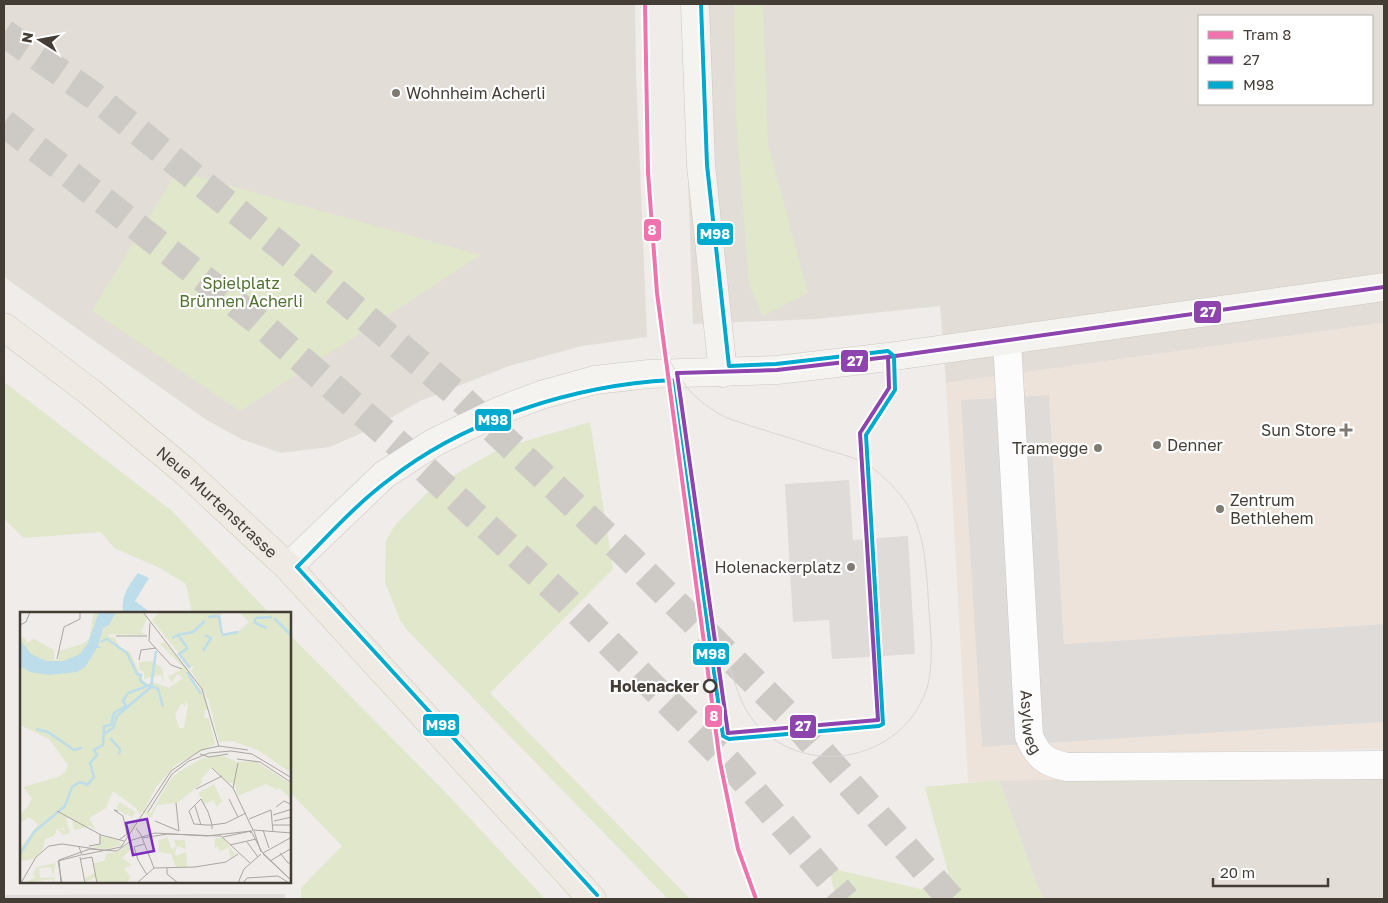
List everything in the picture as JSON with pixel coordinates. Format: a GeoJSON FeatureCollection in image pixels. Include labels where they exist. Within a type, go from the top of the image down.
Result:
{"type":"FeatureCollection","features":[{"type":"Feature","properties":{"kind":"main road","name":"Neue Murtenstrasse"},"geometry":{"type":"LineString","coordinates":[[4,327],[90,392],[187,473],[288,567],[592,899]]}},
{"type":"Feature","properties":{"kind":"street"},"geometry":{"type":"LineString","coordinates":[[695,4],[701,165],[723,373]]}},
{"type":"Feature","properties":{"kind":"street"},"geometry":{"type":"LineString","coordinates":[[288,567],[384,475],[433,443],[499,411],[594,380],[649,374],[723,373],[800,367],[1007,341],[1384,287]]}},
{"type":"Feature","properties":{"kind":"street","name":"Asylweg"},"geometry":{"type":"LineString","coordinates":[[1007,341],[1029,736],[1042,759],[1067,768],[1384,765]]}},
{"type":"Feature","properties":{"kind":"shaded area"},"geometry":{"type":"Polygon","coordinates":[[[4,4],[635,4],[647,337],[582,346],[509,366],[420,401],[373,428],[330,447],[281,453],[241,439],[205,419],[4,277],[4,4]]]}},
{"type":"Feature","properties":{"kind":"shaded area"},"geometry":{"type":"Polygon","coordinates":[[[682,4],[1384,4],[1384,323],[946,383],[940,306],[816,319],[693,324],[682,4]]]}},
{"type":"Feature","properties":{"kind":"shaded area","name":"Zentrum Bethlehem"},"geometry":{"type":"Polygon","coordinates":[[[1384,323],[1384,624],[1064,644],[1049,395],[962,400],[982,747],[1384,722],[1384,749],[1071,753],[1071,779],[968,782],[946,383],[1384,323]]]}},
{"type":"Feature","properties":{"kind":"shaded area"},"geometry":{"type":"Polygon","coordinates":[[[1049,395],[1064,644],[1384,624],[1384,722],[982,747],[961,400],[1049,395]]]}},
{"type":"Feature","properties":{"kind":"shaded area"},"geometry":{"type":"Polygon","coordinates":[[[849,480],[853,540],[908,536],[915,654],[832,659],[829,620],[793,622],[785,484],[849,480]]]}},
{"type":"Feature","properties":{"kind":"shaded area"},"geometry":{"type":"Polygon","coordinates":[[[1384,774],[1384,899],[1045,899],[1038,888],[999,780],[1384,774]]]}},
{"type":"Feature","properties":{"kind":"shaded area"},"geometry":{"type":"Polygon","coordinates":[[[285,894],[285,899],[4,899],[4,895],[285,894]]]}},
{"type":"Feature","properties":{"kind":"green space"},"geometry":{"type":"Polygon","coordinates":[[[734,4],[763,4],[768,144],[808,293],[763,316],[749,284],[736,119],[734,4]]]}},
{"type":"Feature","properties":{"kind":"green space","name":"Spielplatz Brünnen Acherli"},"geometry":{"type":"Polygon","coordinates":[[[177,171],[481,255],[240,411],[92,311],[177,171]]]}},
{"type":"Feature","properties":{"kind":"green space"},"geometry":{"type":"Polygon","coordinates":[[[4,382],[172,511],[268,612],[192,612],[186,584],[160,568],[114,548],[101,532],[24,538],[4,519],[4,382]]]}},
{"type":"Feature","properties":{"kind":"green space"},"geometry":{"type":"Polygon","coordinates":[[[590,422],[613,569],[490,693],[690,899],[668,899],[408,631],[400,620],[385,582],[386,541],[395,525],[432,488],[499,449],[590,422]]]}},
{"type":"Feature","properties":{"kind":"green space"},"geometry":{"type":"Polygon","coordinates":[[[291,636],[448,795],[545,899],[301,899],[301,888],[342,846],[291,793],[291,636]]]}},
{"type":"Feature","properties":{"kind":"green space"},"geometry":{"type":"Polygon","coordinates":[[[999,780],[1038,888],[1045,899],[836,899],[829,868],[955,897],[925,787],[999,780]]]}},
{"type":"Feature","properties":{"kind":"water"},"geometry":{"type":"Polygon","coordinates":[[[138,573],[149,578],[135,601],[150,612],[123,612],[123,601],[131,582],[138,573]]]}},
{"type":"Feature","properties":{"kind":"tunnel"},"geometry":{"type":"LineString","coordinates":[[4,33],[94,96],[301,263],[453,391],[628,556],[790,717],[951,899]]}},
{"type":"Feature","properties":{"kind":"tunnel"},"geometry":{"type":"LineString","coordinates":[[4,123],[255,319],[398,444],[568,602],[731,765],[846,899]]}},
{"type":"Feature","properties":{"kind":"tram line","name":"8"},"geometry":{"type":"LineString","coordinates":[[645,4],[648,172],[657,293],[720,762],[738,849],[756,899]]}},
{"type":"Feature","properties":{"kind":"tram line"},"geometry":{"type":"LineString","coordinates":[[662,343],[680,378],[687,387],[704,404],[715,411],[727,418],[856,459],[873,468],[889,482],[910,509],[921,539],[926,573],[931,639],[930,673],[928,684],[917,709],[900,730],[879,744],[855,753],[830,756],[804,753],[780,743],[758,726],[748,714],[730,669]]}},
{"type":"Feature","properties":{"kind":"transit line","name":"M98"},"geometry":{"type":"LineString","coordinates":[[597,895],[297,567],[342,521],[377,489],[420,458],[453,439],[487,423],[560,398],[635,383],[672,380],[723,736],[729,739],[879,726],[883,724],[866,435],[895,390],[894,356],[888,351],[776,364],[729,366],[707,165],[701,4]]}},
{"type":"Feature","properties":{"kind":"transit line","name":"27"},"geometry":{"type":"LineString","coordinates":[[677,373],[777,370],[888,357],[1384,287]]}},
{"type":"Feature","properties":{"kind":"transit line","name":"27"},"geometry":{"type":"LineString","coordinates":[[878,720],[860,433],[889,388],[888,357]]}},
{"type":"Feature","properties":{"kind":"transit line","name":"27"},"geometry":{"type":"LineString","coordinates":[[677,373],[728,733]]}},
{"type":"Feature","properties":{"kind":"transit line","name":"27"},"geometry":{"type":"LineString","coordinates":[[728,733],[878,720]]}},
{"type":"Feature","properties":{"kind":"place","name":"Wohnheim Acherli"},"geometry":{"type":"Point","coordinates":[396,93]}},
{"type":"Feature","properties":{"kind":"place","name":"Sun Store"},"geometry":{"type":"Point","coordinates":[1346,430]}},
{"type":"Feature","properties":{"kind":"place","name":"Denner"},"geometry":{"type":"Point","coordinates":[1157,445]}},
{"type":"Feature","properties":{"kind":"place","name":"Tramegge"},"geometry":{"type":"Point","coordinates":[1098,448]}},
{"type":"Feature","properties":{"kind":"place","name":"Zentrum Bethlehem"},"geometry":{"type":"Point","coordinates":[1220,509]}},
{"type":"Feature","properties":{"kind":"place","name":"Holenackerplatz"},"geometry":{"type":"Point","coordinates":[851,567]}},
{"type":"Feature","properties":{"kind":"place","name":"Holenacker"},"geometry":{"type":"Point","coordinates":[710,686]}}]}
